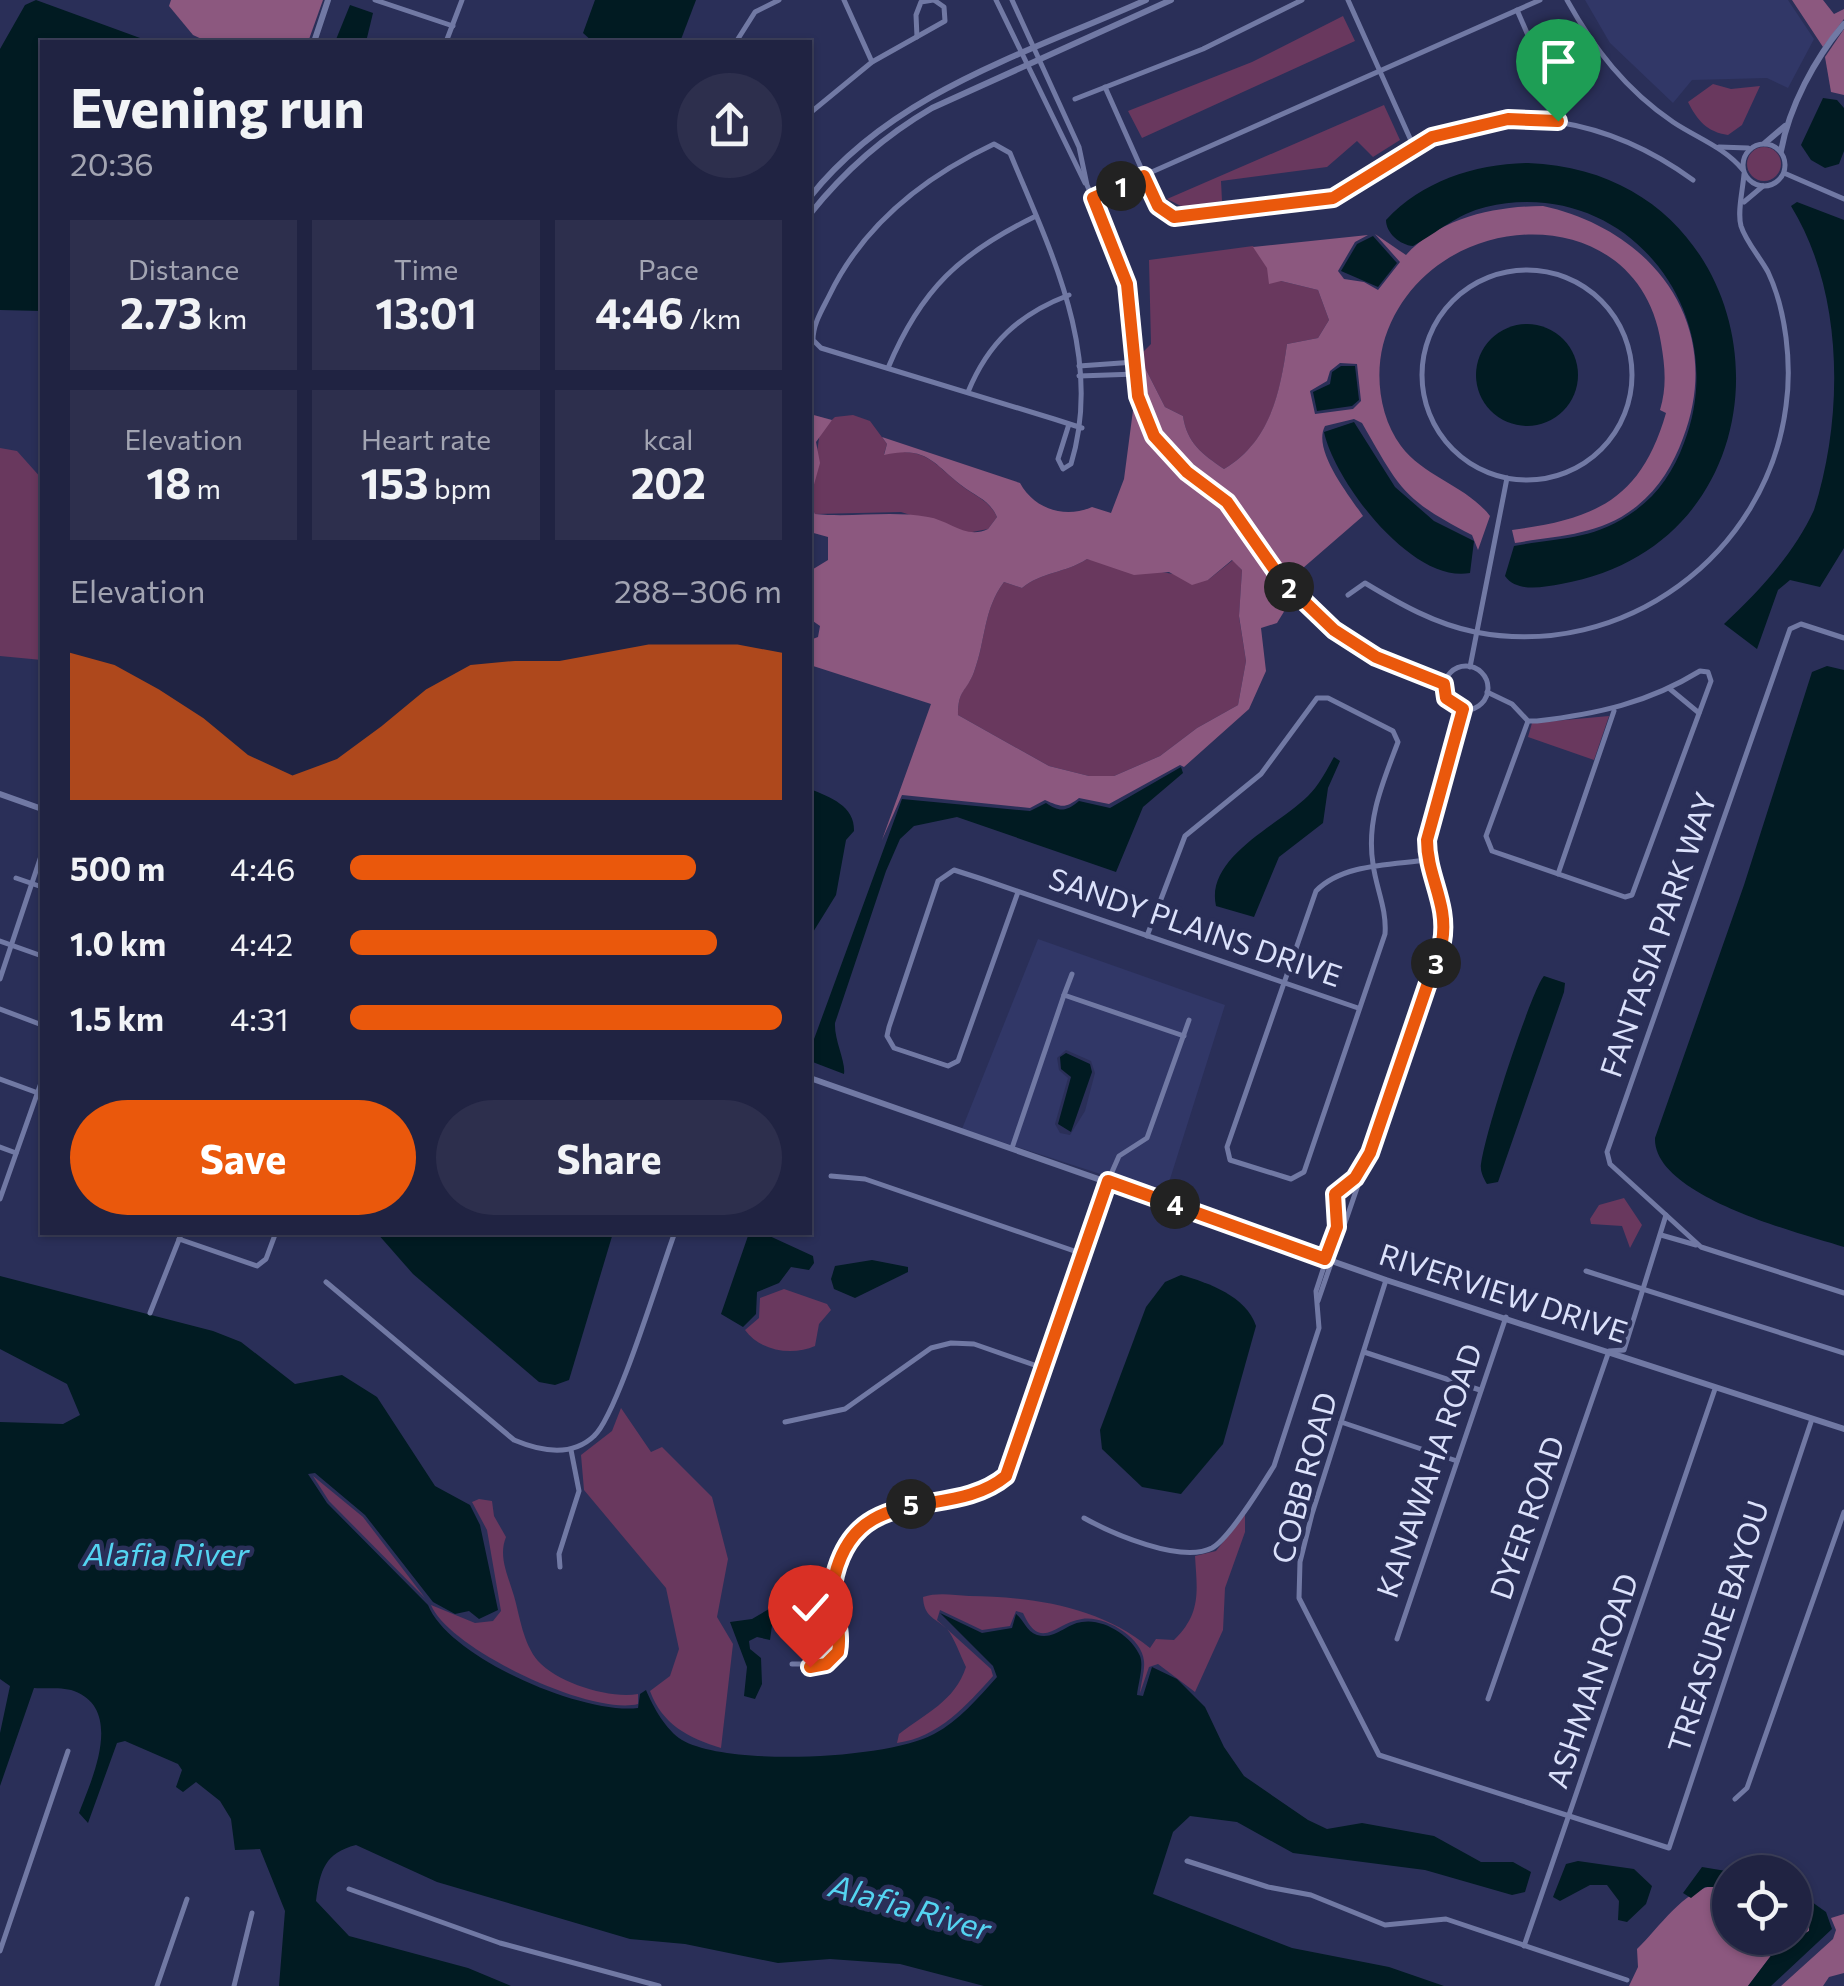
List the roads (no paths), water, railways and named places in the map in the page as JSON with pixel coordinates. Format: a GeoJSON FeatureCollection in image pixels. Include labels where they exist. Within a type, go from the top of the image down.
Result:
{"type":"FeatureCollection","features":[{"type":"Feature","properties":{"kind":"street"},"geometry":{"type":"LineString","coordinates":[[315,40],[328,0]]}},
{"type":"Feature","properties":{"kind":"street"},"geometry":{"type":"LineString","coordinates":[[375,0],[452,26]]}},
{"type":"Feature","properties":{"kind":"street"},"geometry":{"type":"LineString","coordinates":[[447,40],[462,0]]}},
{"type":"Feature","properties":{"kind":"street"},"geometry":{"type":"LineString","coordinates":[[737,40],[755,12],[780,0]]}},
{"type":"Feature","properties":{"kind":"street"},"geometry":{"type":"LineString","coordinates":[[844,0],[872,62]]}},
{"type":"Feature","properties":{"kind":"street"},"geometry":{"type":"LineString","coordinates":[[812,111],[872,62],[917,37],[945,20],[944,8],[933,0],[921,2],[916,15],[917,37]]}},
{"type":"Feature","properties":{"kind":"street"},"geometry":{"type":"LineString","coordinates":[[996,0],[1078,178],[1087,185]]}},
{"type":"Feature","properties":{"kind":"street"},"geometry":{"type":"LineString","coordinates":[[1012,0],[1078,147],[1087,185],[1127,284],[1136,374],[1145,419],[1154,436],[1187,472],[1227,502],[1305,605],[1376,657],[1444,684]]}},
{"type":"Feature","properties":{"kind":"street"},"geometry":{"type":"LineString","coordinates":[[812,195],[844,158],[892,119],[957,83],[1146,0]]}},
{"type":"Feature","properties":{"kind":"street"},"geometry":{"type":"LineString","coordinates":[[812,212],[852,166],[898,128],[1026,64],[1171,0]]}},
{"type":"Feature","properties":{"kind":"street"},"geometry":{"type":"LineString","coordinates":[[1075,99],[1219,42],[1302,0]]}},
{"type":"Feature","properties":{"kind":"street"},"geometry":{"type":"LineString","coordinates":[[1348,0],[1413,145]]}},
{"type":"Feature","properties":{"kind":"street"},"geometry":{"type":"LineString","coordinates":[[1093,198],[1540,0]]}},
{"type":"Feature","properties":{"kind":"street"},"geometry":{"type":"LineString","coordinates":[[1567,0],[1620,78],[1664,116],[1716,146],[1763,186]]}},
{"type":"Feature","properties":{"kind":"street"},"geometry":{"type":"LineString","coordinates":[[1518,10],[1558,104],[1558,121]]}},
{"type":"Feature","properties":{"kind":"street"},"geometry":{"type":"LineString","coordinates":[[1744,202],[1763,186],[1776,183],[1784,172],[1780,151],[1786,125],[1825,50],[1844,24]]}},
{"type":"Feature","properties":{"kind":"street"},"geometry":{"type":"LineString","coordinates":[[1105,87],[1158,206],[1185,218],[1333,198],[1413,145],[1471,125],[1508,119],[1558,121],[1630,141],[1693,180]]}},
{"type":"Feature","properties":{"kind":"street"},"geometry":{"type":"LineString","coordinates":[[1716,146],[1751,148],[1765,143],[1786,125]]}},
{"type":"Feature","properties":{"kind":"street"},"geometry":{"type":"LineString","coordinates":[[1765,143],[1780,151]]}},
{"type":"Feature","properties":{"kind":"street"},"geometry":{"type":"LineString","coordinates":[[1069,424],[1058,459],[1063,468],[1071,464],[1082,428],[1069,295],[1010,153],[994,144],[927,181],[880,222],[846,265],[812,333],[821,348],[968,392],[1082,428]]}},
{"type":"Feature","properties":{"kind":"street"},"geometry":{"type":"LineString","coordinates":[[1348,596],[1365,583],[1409,609],[1476,632],[1554,636],[1621,620],[1696,574],[1729,541],[1751,509],[1778,446],[1787,404],[1783,326],[1769,274],[1740,226],[1744,172],[1751,148]]}},
{"type":"Feature","properties":{"kind":"street"},"geometry":{"type":"LineString","coordinates":[[1784,172],[1844,198]]}},
{"type":"Feature","properties":{"kind":"street"},"geometry":{"type":"LineString","coordinates":[[888,368],[926,295],[956,264],[992,237],[1036,216]]}},
{"type":"Feature","properties":{"kind":"street"},"geometry":{"type":"LineString","coordinates":[[1532,269],[1552,272],[1587,288],[1614,318],[1632,368],[1628,402],[1610,440],[1584,464],[1553,476],[1507,478],[1470,464],[1440,433],[1422,388],[1424,356],[1438,320],[1466,292],[1502,273],[1532,269]]}},
{"type":"Feature","properties":{"kind":"street"},"geometry":{"type":"LineString","coordinates":[[968,392],[986,356],[1003,334],[1022,317],[1069,295]]}},
{"type":"Feature","properties":{"kind":"street"},"geometry":{"type":"LineString","coordinates":[[1078,366],[1135,362]]}},
{"type":"Feature","properties":{"kind":"street"},"geometry":{"type":"LineString","coordinates":[[1110,364],[1111,374]]}},
{"type":"Feature","properties":{"kind":"street"},"geometry":{"type":"LineString","coordinates":[[1079,376],[1136,374]]}},
{"type":"Feature","properties":{"kind":"street"},"geometry":{"type":"LineString","coordinates":[[1470,667],[1507,478]]}},
{"type":"Feature","properties":{"kind":"street","name":"FANTASIA PARK WAY"},"geometry":{"type":"LineString","coordinates":[[1666,1216],[1610,1164],[1607,1152],[1790,629],[1802,624],[1844,638]]}},
{"type":"Feature","properties":{"kind":"street"},"geometry":{"type":"LineString","coordinates":[[1470,667],[1482,673],[1487,692],[1481,704],[1463,709],[1446,698],[1444,684],[1451,672],[1470,667]]}},
{"type":"Feature","properties":{"kind":"street"},"geometry":{"type":"LineString","coordinates":[[1700,671],[1708,672],[1711,681],[1636,891],[1625,897],[1492,852],[1486,836],[1528,721],[1614,710],[1670,690],[1700,671]]}},
{"type":"Feature","properties":{"kind":"street"},"geometry":{"type":"LineString","coordinates":[[1670,690],[1699,713]]}},
{"type":"Feature","properties":{"kind":"street"},"geometry":{"type":"LineString","coordinates":[[1487,692],[1512,704],[1528,721]]}},
{"type":"Feature","properties":{"kind":"street"},"geometry":{"type":"LineString","coordinates":[[1147,936],[1185,836],[1261,774],[1317,698],[1328,698],[1393,731],[1398,742],[1373,815],[1373,867],[1386,922],[1304,1172],[1292,1178],[1230,1160],[1227,1146],[1316,891],[1334,876],[1373,867],[1427,860]]}},
{"type":"Feature","properties":{"kind":"street"},"geometry":{"type":"LineString","coordinates":[[1329,1260],[1356,1197],[1442,942],[1445,908],[1427,860],[1430,821],[1456,747],[1463,709]]}},
{"type":"Feature","properties":{"kind":"street"},"geometry":{"type":"LineString","coordinates":[[1558,874],[1614,710]]}},
{"type":"Feature","properties":{"kind":"street"},"geometry":{"type":"LineString","coordinates":[[0,794],[40,808]]}},
{"type":"Feature","properties":{"kind":"street"},"geometry":{"type":"LineString","coordinates":[[0,979],[40,860]]}},
{"type":"Feature","properties":{"kind":"street","name":"SANDY PLAINS DRIVE"},"geometry":{"type":"LineString","coordinates":[[1018,892],[958,1060],[948,1066],[894,1048],[887,1036],[889,1027],[938,880],[954,870],[1358,1008]]}},
{"type":"Feature","properties":{"kind":"street"},"geometry":{"type":"LineString","coordinates":[[16,878],[40,886]]}},
{"type":"Feature","properties":{"kind":"street"},"geometry":{"type":"LineString","coordinates":[[0,941],[40,955]]}},
{"type":"Feature","properties":{"kind":"street"},"geometry":{"type":"LineString","coordinates":[[1012,1148],[1072,974]]}},
{"type":"Feature","properties":{"kind":"street"},"geometry":{"type":"LineString","coordinates":[[1064,995],[1184,1036]]}},
{"type":"Feature","properties":{"kind":"street"},"geometry":{"type":"LineString","coordinates":[[0,1009],[40,1023]]}},
{"type":"Feature","properties":{"kind":"street"},"geometry":{"type":"LineString","coordinates":[[792,1664],[826,1664],[838,1652],[832,1605],[836,1570],[852,1538],[876,1517],[903,1506],[987,1492],[1006,1476],[1108,1181],[1119,1156],[1147,1138],[1189,1020]]}},
{"type":"Feature","properties":{"kind":"street"},"geometry":{"type":"LineString","coordinates":[[0,1079],[38,1093]]}},
{"type":"Feature","properties":{"kind":"street","name":"RIVERVIEW DRIVE"},"geometry":{"type":"LineString","coordinates":[[812,1079],[1386,1280],[1844,1429]]}},
{"type":"Feature","properties":{"kind":"street"},"geometry":{"type":"LineString","coordinates":[[0,1200],[40,1086]]}},
{"type":"Feature","properties":{"kind":"street"},"geometry":{"type":"LineString","coordinates":[[0,1147],[16,1153]]}},
{"type":"Feature","properties":{"kind":"street"},"geometry":{"type":"LineString","coordinates":[[1084,1518],[1118,1537],[1191,1553],[1213,1547],[1274,1466],[1319,1328],[1318,1301],[1337,1227],[1333,1202],[1355,1178],[1370,1153]]}},
{"type":"Feature","properties":{"kind":"street"},"geometry":{"type":"LineString","coordinates":[[831,1176],[865,1179],[1083,1254]]}},
{"type":"Feature","properties":{"kind":"street"},"geometry":{"type":"LineString","coordinates":[[1342,1188],[1356,1197]]}},
{"type":"Feature","properties":{"kind":"street"},"geometry":{"type":"LineString","coordinates":[[1609,1352],[1624,1350],[1666,1216],[1702,1247]]}},
{"type":"Feature","properties":{"kind":"street"},"geometry":{"type":"LineString","coordinates":[[1661,1234],[1844,1294]]}},
{"type":"Feature","properties":{"kind":"street"},"geometry":{"type":"LineString","coordinates":[[150,1313],[180,1236],[257,1266],[266,1259],[275,1235]]}},
{"type":"Feature","properties":{"kind":"street"},"geometry":{"type":"LineString","coordinates":[[326,1282],[514,1440],[539,1451],[571,1450],[596,1436],[612,1406],[674,1235]]}},
{"type":"Feature","properties":{"kind":"street"},"geometry":{"type":"LineString","coordinates":[[1586,1271],[1844,1354]]}},
{"type":"Feature","properties":{"kind":"street","name":"COBB ROAD"},"geometry":{"type":"LineString","coordinates":[[1386,1280],[1300,1562],[1299,1598],[1380,1755],[1572,1814]]}},
{"type":"Feature","properties":{"kind":"street","name":"KANAWAHA ROAD"},"geometry":{"type":"LineString","coordinates":[[1397,1639],[1506,1317]]}},
{"type":"Feature","properties":{"kind":"street"},"geometry":{"type":"LineString","coordinates":[[785,1422],[845,1409],[930,1348],[950,1343],[974,1344],[1042,1368]]}},
{"type":"Feature","properties":{"kind":"street"},"geometry":{"type":"LineString","coordinates":[[1364,1352],[1481,1390]]}},
{"type":"Feature","properties":{"kind":"street","name":"DYER ROAD"},"geometry":{"type":"LineString","coordinates":[[1488,1700],[1609,1352]]}},
{"type":"Feature","properties":{"kind":"street","name":"ASHMAN ROAD"},"geometry":{"type":"LineString","coordinates":[[1524,1946],[1715,1390]]}},
{"type":"Feature","properties":{"kind":"street","name":"TREASURE BAYOU"},"geometry":{"type":"LineString","coordinates":[[1572,1814],[1669,1848],[1812,1419]]}},
{"type":"Feature","properties":{"kind":"street"},"geometry":{"type":"LineString","coordinates":[[1341,1422],[1457,1461]]}},
{"type":"Feature","properties":{"kind":"street"},"geometry":{"type":"LineString","coordinates":[[560,1567],[559,1554],[579,1491],[571,1450]]}},
{"type":"Feature","properties":{"kind":"street"},"geometry":{"type":"LineString","coordinates":[[1735,1799],[1748,1788],[1844,1512]]}},
{"type":"Feature","properties":{"kind":"street"},"geometry":{"type":"LineString","coordinates":[[0,1951],[68,1751]]}},
{"type":"Feature","properties":{"kind":"street"},"geometry":{"type":"LineString","coordinates":[[1187,1861],[1268,1888],[1310,1895],[1384,1925],[1446,1920],[1626,1980]]}},
{"type":"Feature","properties":{"kind":"street"},"geometry":{"type":"LineString","coordinates":[[349,1889],[500,1943],[658,1986]]}},
{"type":"Feature","properties":{"kind":"street"},"geometry":{"type":"LineString","coordinates":[[157,1986],[187,1899]]}},
{"type":"Feature","properties":{"kind":"street"},"geometry":{"type":"LineString","coordinates":[[234,1986],[252,1913]]}},
{"type":"Feature","properties":{"kind":"water"},"geometry":{"type":"Polygon","coordinates":[[[36,0],[146,40],[40,40],[40,311],[0,310],[0,49],[25,5],[36,0]]]}},
{"type":"Feature","properties":{"kind":"water"},"geometry":{"type":"Polygon","coordinates":[[[595,0],[696,0],[681,40],[591,40],[583,33],[595,0]]]}},
{"type":"Feature","properties":{"kind":"water"},"geometry":{"type":"Polygon","coordinates":[[[350,5],[373,13],[366,40],[336,40],[350,5]]]}},
{"type":"Feature","properties":{"kind":"water"},"geometry":{"type":"Polygon","coordinates":[[[1823,98],[1837,100],[1844,108],[1844,151],[1839,164],[1825,168],[1811,160],[1801,145],[1823,98]]]}},
{"type":"Feature","properties":{"kind":"water"},"geometry":{"type":"Polygon","coordinates":[[[1528,163],[1614,182],[1677,226],[1718,289],[1735,360],[1729,434],[1698,501],[1642,554],[1561,584],[1531,588],[1516,585],[1505,576],[1514,546],[1591,533],[1621,520],[1644,503],[1676,462],[1696,394],[1694,347],[1681,303],[1657,264],[1624,233],[1583,212],[1537,202],[1476,210],[1413,246],[1399,241],[1388,229],[1386,220],[1400,206],[1433,185],[1469,171],[1528,163]]]}},
{"type":"Feature","properties":{"kind":"water"},"geometry":{"type":"Polygon","coordinates":[[[1797,202],[1844,220],[1844,548],[1820,587],[1790,580],[1778,590],[1757,649],[1724,624],[1775,571],[1806,526],[1814,510],[1831,435],[1834,355],[1829,315],[1821,277],[1791,206],[1797,202]]]}},
{"type":"Feature","properties":{"kind":"water"},"geometry":{"type":"Polygon","coordinates":[[[1373,236],[1397,263],[1378,287],[1341,271],[1357,244],[1373,236]]]}},
{"type":"Feature","properties":{"kind":"water"},"geometry":{"type":"Polygon","coordinates":[[[1527,324],[1547,328],[1563,339],[1574,355],[1578,375],[1574,395],[1563,411],[1547,422],[1527,426],[1507,422],[1491,411],[1480,395],[1476,375],[1480,355],[1491,339],[1507,328],[1527,324]]]}},
{"type":"Feature","properties":{"kind":"water"},"geometry":{"type":"Polygon","coordinates":[[[1341,366],[1355,366],[1359,400],[1352,406],[1317,411],[1313,392],[1330,384],[1332,372],[1341,366]]]}},
{"type":"Feature","properties":{"kind":"water"},"geometry":{"type":"Polygon","coordinates":[[[1354,422],[1395,487],[1434,521],[1474,541],[1470,573],[1448,572],[1424,563],[1379,525],[1360,501],[1343,477],[1324,432],[1354,422]]]}},
{"type":"Feature","properties":{"kind":"water"},"geometry":{"type":"Polygon","coordinates":[[[1827,666],[1844,670],[1844,1247],[1764,1222],[1702,1194],[1677,1178],[1661,1159],[1655,1138],[1744,885],[1812,672],[1827,666]]]}},
{"type":"Feature","properties":{"kind":"water"},"geometry":{"type":"Polygon","coordinates":[[[1334,757],[1340,761],[1328,788],[1323,823],[1279,857],[1254,917],[1216,906],[1216,888],[1233,857],[1308,796],[1334,757]]]}},
{"type":"Feature","properties":{"kind":"water"},"geometry":{"type":"Polygon","coordinates":[[[1181,767],[1183,773],[1143,807],[1116,872],[957,817],[914,826],[900,839],[886,871],[835,1023],[844,1074],[812,1062],[812,1045],[902,799],[1030,811],[1046,803],[1066,809],[1079,801],[1110,808],[1181,767]]]}},
{"type":"Feature","properties":{"kind":"water"},"geometry":{"type":"Polygon","coordinates":[[[812,790],[846,809],[853,822],[854,831],[846,840],[836,895],[812,934],[812,790]]]}},
{"type":"Feature","properties":{"kind":"water"},"geometry":{"type":"Polygon","coordinates":[[[1544,976],[1565,983],[1564,992],[1498,1182],[1487,1184],[1481,1169],[1488,1133],[1518,1037],[1544,976]]]}},
{"type":"Feature","properties":{"kind":"water"},"geometry":{"type":"Polygon","coordinates":[[[1066,1053],[1090,1064],[1092,1072],[1071,1132],[1058,1124],[1071,1077],[1061,1069],[1060,1057],[1066,1053]]]}},
{"type":"Feature","properties":{"kind":"water"},"geometry":{"type":"Polygon","coordinates":[[[379,1235],[612,1235],[569,1380],[555,1385],[539,1382],[413,1274],[379,1235]]]}},
{"type":"Feature","properties":{"kind":"water"},"geometry":{"type":"Polygon","coordinates":[[[748,1235],[767,1235],[813,1256],[809,1270],[791,1267],[779,1283],[757,1292],[756,1314],[743,1327],[721,1314],[748,1235]]]}},
{"type":"Feature","properties":{"kind":"water"},"geometry":{"type":"Polygon","coordinates":[[[872,1260],[908,1267],[908,1272],[855,1298],[834,1289],[831,1279],[835,1266],[872,1260]]]}},
{"type":"Feature","properties":{"kind":"water"},"geometry":{"type":"Polygon","coordinates":[[[1181,1275],[1235,1299],[1256,1326],[1223,1444],[1181,1494],[1142,1487],[1102,1449],[1100,1430],[1146,1307],[1165,1282],[1181,1275]]]}},
{"type":"Feature","properties":{"kind":"water","name":"Alafia River"},"geometry":{"type":"Polygon","coordinates":[[[0,1276],[213,1331],[241,1342],[295,1384],[342,1375],[377,1397],[435,1486],[470,1505],[480,1525],[498,1610],[479,1619],[469,1611],[455,1614],[433,1602],[365,1515],[315,1473],[308,1474],[327,1503],[428,1605],[441,1625],[489,1663],[520,1679],[614,1708],[638,1708],[640,1694],[646,1690],[671,1730],[682,1740],[704,1749],[770,1757],[847,1754],[912,1743],[934,1734],[960,1716],[997,1677],[993,1666],[940,1613],[982,1633],[1012,1628],[1016,1614],[1030,1631],[1044,1636],[1090,1621],[1124,1635],[1136,1649],[1141,1670],[1137,1695],[1143,1696],[1152,1667],[1177,1679],[1205,1707],[1224,1747],[1244,1776],[1308,1820],[1327,1829],[1362,1823],[1434,1836],[1481,1862],[1513,1862],[1531,1872],[1525,1892],[1512,1895],[1425,1870],[1293,1853],[1237,1822],[1190,1816],[1173,1832],[1153,1894],[1292,1948],[1389,1967],[1444,1986],[984,1986],[900,1964],[830,1959],[778,1963],[685,1944],[630,1939],[437,1882],[356,1845],[337,1853],[326,1864],[316,1901],[349,1936],[468,1968],[511,1986],[279,1986],[285,1911],[260,1849],[235,1850],[231,1819],[220,1801],[196,1782],[183,1792],[176,1787],[182,1770],[178,1764],[125,1741],[117,1743],[88,1823],[79,1813],[100,1747],[98,1714],[89,1700],[70,1690],[34,1688],[0,1786],[0,1733],[10,1686],[0,1679],[0,1422],[63,1424],[80,1415],[67,1384],[0,1349],[0,1276]]]}},
{"type":"Feature","properties":{"kind":"water"},"geometry":{"type":"Polygon","coordinates":[[[769,1609],[774,1611],[770,1640],[757,1637],[749,1641],[750,1649],[761,1658],[762,1684],[755,1699],[744,1696],[747,1667],[730,1622],[752,1619],[769,1609]]]}},
{"type":"Feature","properties":{"kind":"water"},"geometry":{"type":"Polygon","coordinates":[[[1578,1861],[1634,1869],[1652,1886],[1646,1904],[1627,1922],[1618,1920],[1619,1901],[1607,1885],[1590,1885],[1560,1901],[1553,1897],[1566,1864],[1578,1861]]]}},
{"type":"Feature","properties":{"kind":"water"},"geometry":{"type":"Polygon","coordinates":[[[1702,1867],[1712,1869],[1712,1887],[1705,1887],[1691,1898],[1683,1893],[1702,1867]]]}},
{"type":"Feature","properties":{"kind":"water"},"geometry":{"type":"Polygon","coordinates":[[[1812,1902],[1826,1912],[1832,1929],[1812,1948],[1812,1902]]]}},
{"type":"Feature","properties":{"kind":"water"},"geometry":{"type":"Polygon","coordinates":[[[1771,1955],[1804,1955],[1771,1986],[1748,1986],[1771,1955]]]}}]}
